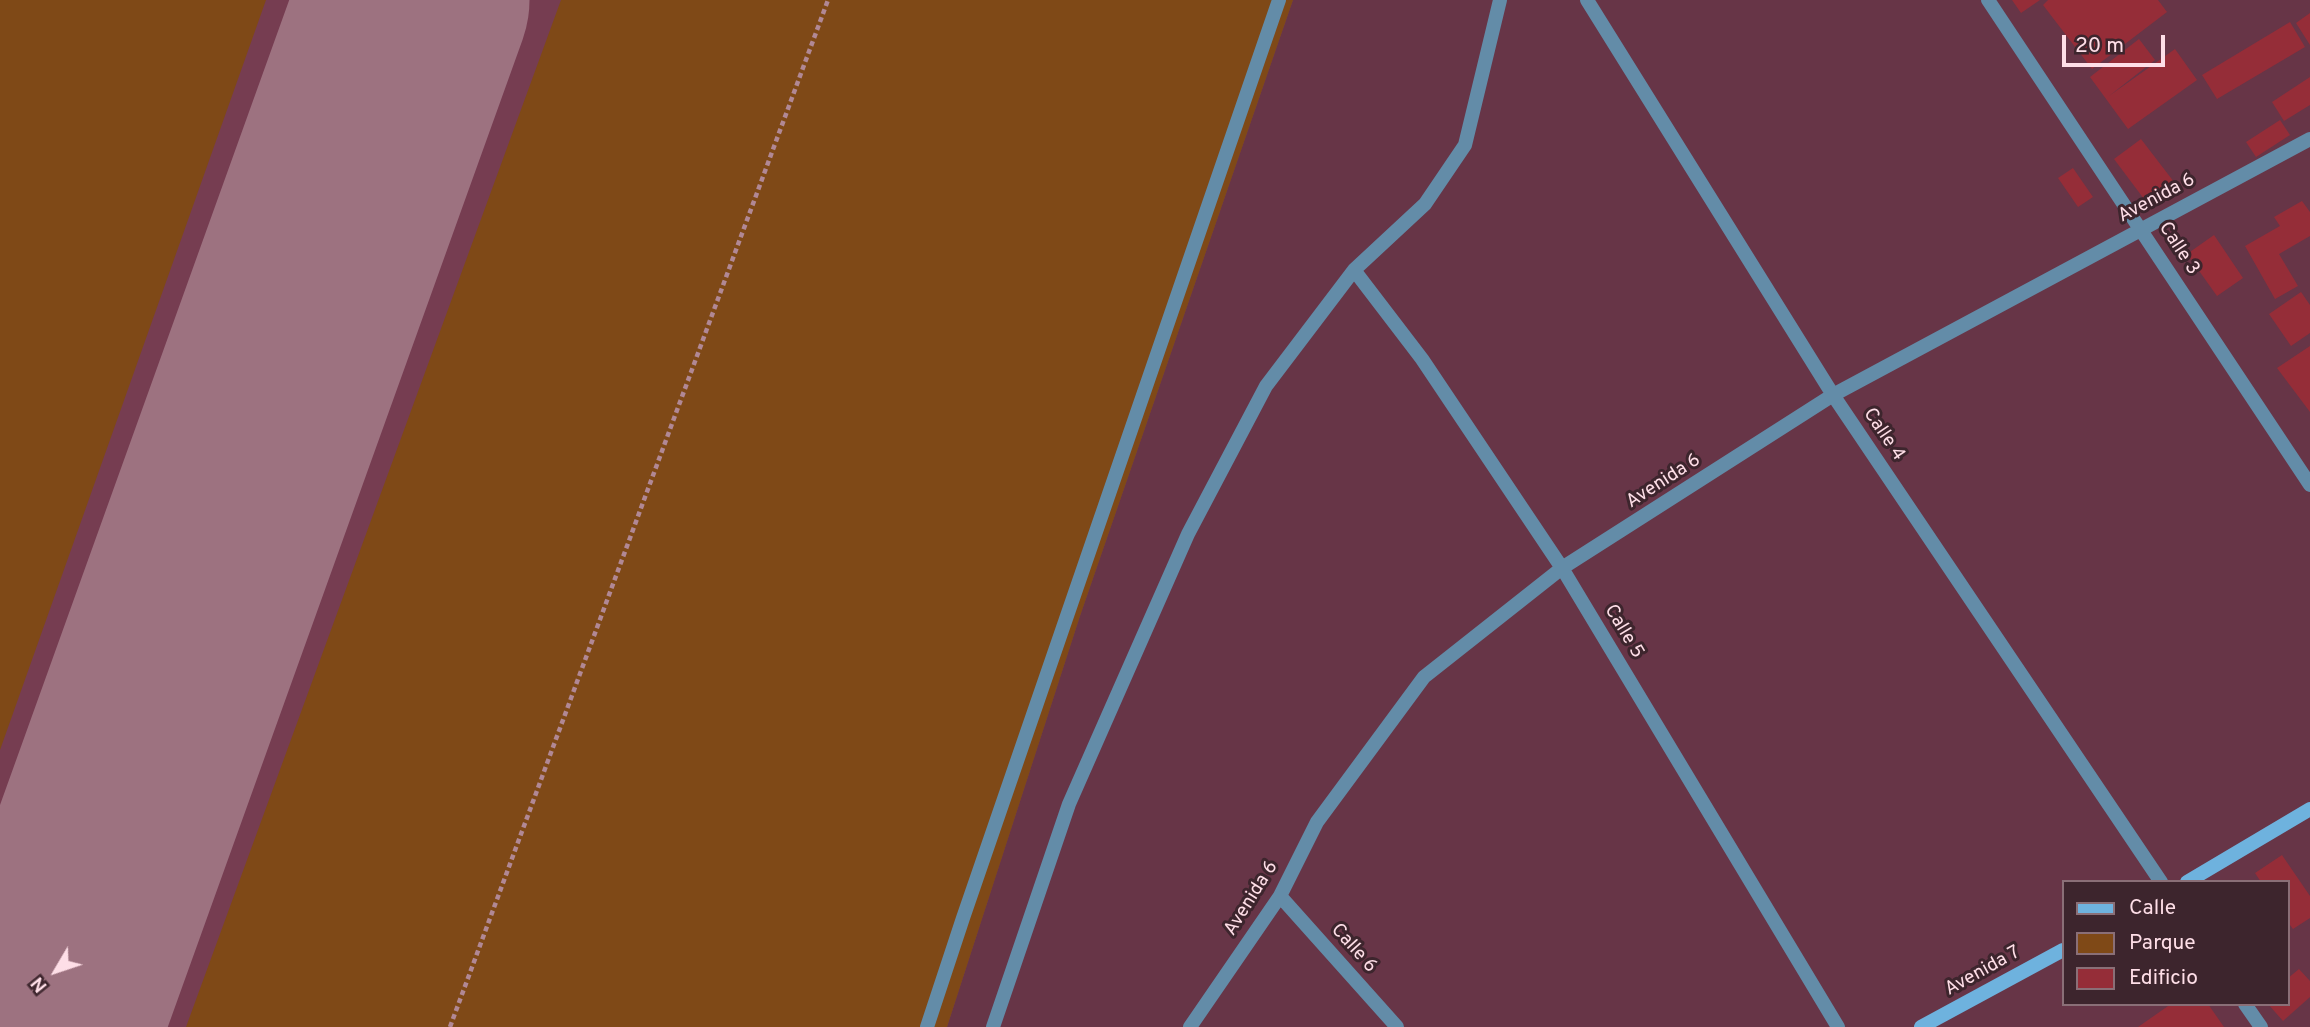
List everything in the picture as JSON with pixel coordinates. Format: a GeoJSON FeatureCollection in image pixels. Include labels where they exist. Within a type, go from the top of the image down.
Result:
{"type":"FeatureCollection","features":[{"type":"Feature","properties":{"kind":"street"},"geometry":{"type":"LineString","coordinates":[[927,1027],[1279,0]]}},
{"type":"Feature","properties":{"kind":"street"},"geometry":{"type":"LineString","coordinates":[[993,1027],[1069,804],[1188,534],[1266,386],[1354,270],[1425,204],[1465,145],[1500,0]]}},
{"type":"Feature","properties":{"kind":"street","name":"Calle 4"},"geometry":{"type":"LineString","coordinates":[[1587,0],[1833,396],[2160,880]]}},
{"type":"Feature","properties":{"kind":"street","name":"Calle 3"},"geometry":{"type":"LineString","coordinates":[[1988,0],[2310,485]]}},
{"type":"Feature","properties":{"kind":"street","name":"Avenida 6"},"geometry":{"type":"LineString","coordinates":[[1190,1027],[1280,896],[1317,822],[1424,677],[1562,568],[1833,396],[2310,139]]}},
{"type":"Feature","properties":{"kind":"street","name":"Calle 5"},"geometry":{"type":"LineString","coordinates":[[1354,270],[1422,359],[1562,568],[1838,1027]]}},
{"type":"Feature","properties":{"kind":"street"},"geometry":{"type":"LineString","coordinates":[[2190,880],[2310,809]]}},
{"type":"Feature","properties":{"kind":"street","name":"Calle 6"},"geometry":{"type":"LineString","coordinates":[[1280,896],[1397,1027]]}},
{"type":"Feature","properties":{"kind":"street","name":"Avenida 7"},"geometry":{"type":"LineString","coordinates":[[1922,1027],[2062,951]]}},
{"type":"Feature","properties":{"kind":"street"},"geometry":{"type":"LineString","coordinates":[[2246,1006],[2261,1027]]}},
{"type":"Feature","properties":{"kind":"path"},"geometry":{"type":"LineString","coordinates":[[450,1027],[828,0]]}},
{"type":"Feature","properties":{"kind":"shaded area"},"geometry":{"type":"Polygon","coordinates":[[[0,0],[1293,0],[1080,616],[947,1027],[0,1027],[0,0]]]}},
{"type":"Feature","properties":{"kind":"green space"},"geometry":{"type":"Polygon","coordinates":[[[0,0],[266,0],[0,750],[0,0]]]}},
{"type":"Feature","properties":{"kind":"green space"},"geometry":{"type":"Polygon","coordinates":[[[561,0],[1293,0],[1080,616],[947,1027],[186,1027],[561,0]]]}},
{"type":"Feature","properties":{"kind":"building"},"geometry":{"type":"Polygon","coordinates":[[[2012,0],[2040,0],[2021,13],[2012,0]]]}},
{"type":"Feature","properties":{"kind":"building"},"geometry":{"type":"Polygon","coordinates":[[[2048,0],[2158,0],[2167,12],[2092,69],[2043,5],[2048,0]]]}},
{"type":"Feature","properties":{"kind":"building"},"geometry":{"type":"Polygon","coordinates":[[[2310,13],[2310,45],[2296,23],[2310,13]]]}},
{"type":"Feature","properties":{"kind":"building"},"geometry":{"type":"Polygon","coordinates":[[[2290,22],[2305,47],[2217,99],[2202,75],[2290,22]]]}},
{"type":"Feature","properties":{"kind":"building"},"geometry":{"type":"Polygon","coordinates":[[[2139,39],[2155,60],[2109,96],[2175,49],[2197,80],[2128,129],[2090,77],[2139,39]]]}},
{"type":"Feature","properties":{"kind":"building"},"geometry":{"type":"Polygon","coordinates":[[[2310,77],[2310,105],[2284,121],[2272,102],[2310,77]]]}},
{"type":"Feature","properties":{"kind":"building"},"geometry":{"type":"Polygon","coordinates":[[[2280,120],[2290,135],[2256,157],[2246,142],[2280,120]]]}},
{"type":"Feature","properties":{"kind":"building"},"geometry":{"type":"Polygon","coordinates":[[[2141,139],[2174,182],[2147,203],[2114,159],[2141,139]]]}},
{"type":"Feature","properties":{"kind":"building"},"geometry":{"type":"Polygon","coordinates":[[[2073,168],[2093,197],[2078,207],[2058,178],[2073,168]]]}},
{"type":"Feature","properties":{"kind":"building"},"geometry":{"type":"Polygon","coordinates":[[[2302,201],[2310,212],[2310,236],[2279,254],[2298,286],[2275,299],[2245,246],[2280,226],[2274,217],[2302,201]]]}},
{"type":"Feature","properties":{"kind":"building"},"geometry":{"type":"Polygon","coordinates":[[[2214,235],[2243,278],[2217,296],[2187,254],[2214,235]]]}},
{"type":"Feature","properties":{"kind":"building"},"geometry":{"type":"Polygon","coordinates":[[[2301,292],[2310,305],[2310,333],[2291,346],[2269,314],[2301,292]]]}},
{"type":"Feature","properties":{"kind":"building"},"geometry":{"type":"Polygon","coordinates":[[[2310,346],[2310,412],[2277,368],[2310,346]]]}},
{"type":"Feature","properties":{"kind":"building"},"geometry":{"type":"Polygon","coordinates":[[[2282,855],[2310,896],[2310,918],[2293,929],[2289,924],[2289,880],[2260,880],[2255,873],[2282,855]]]}},
{"type":"Feature","properties":{"kind":"building"},"geometry":{"type":"Polygon","coordinates":[[[2299,969],[2310,981],[2310,997],[2283,1021],[2270,1006],[2289,1006],[2289,977],[2299,969]]]}},
{"type":"Feature","properties":{"kind":"building"},"geometry":{"type":"Polygon","coordinates":[[[2168,1006],[2209,1006],[2224,1027],[2138,1027],[2168,1006]]]}},
{"type":"Feature","properties":{"kind":"runway"},"geometry":{"type":"LineString","coordinates":[[44,1027],[413,0]]}}]}
